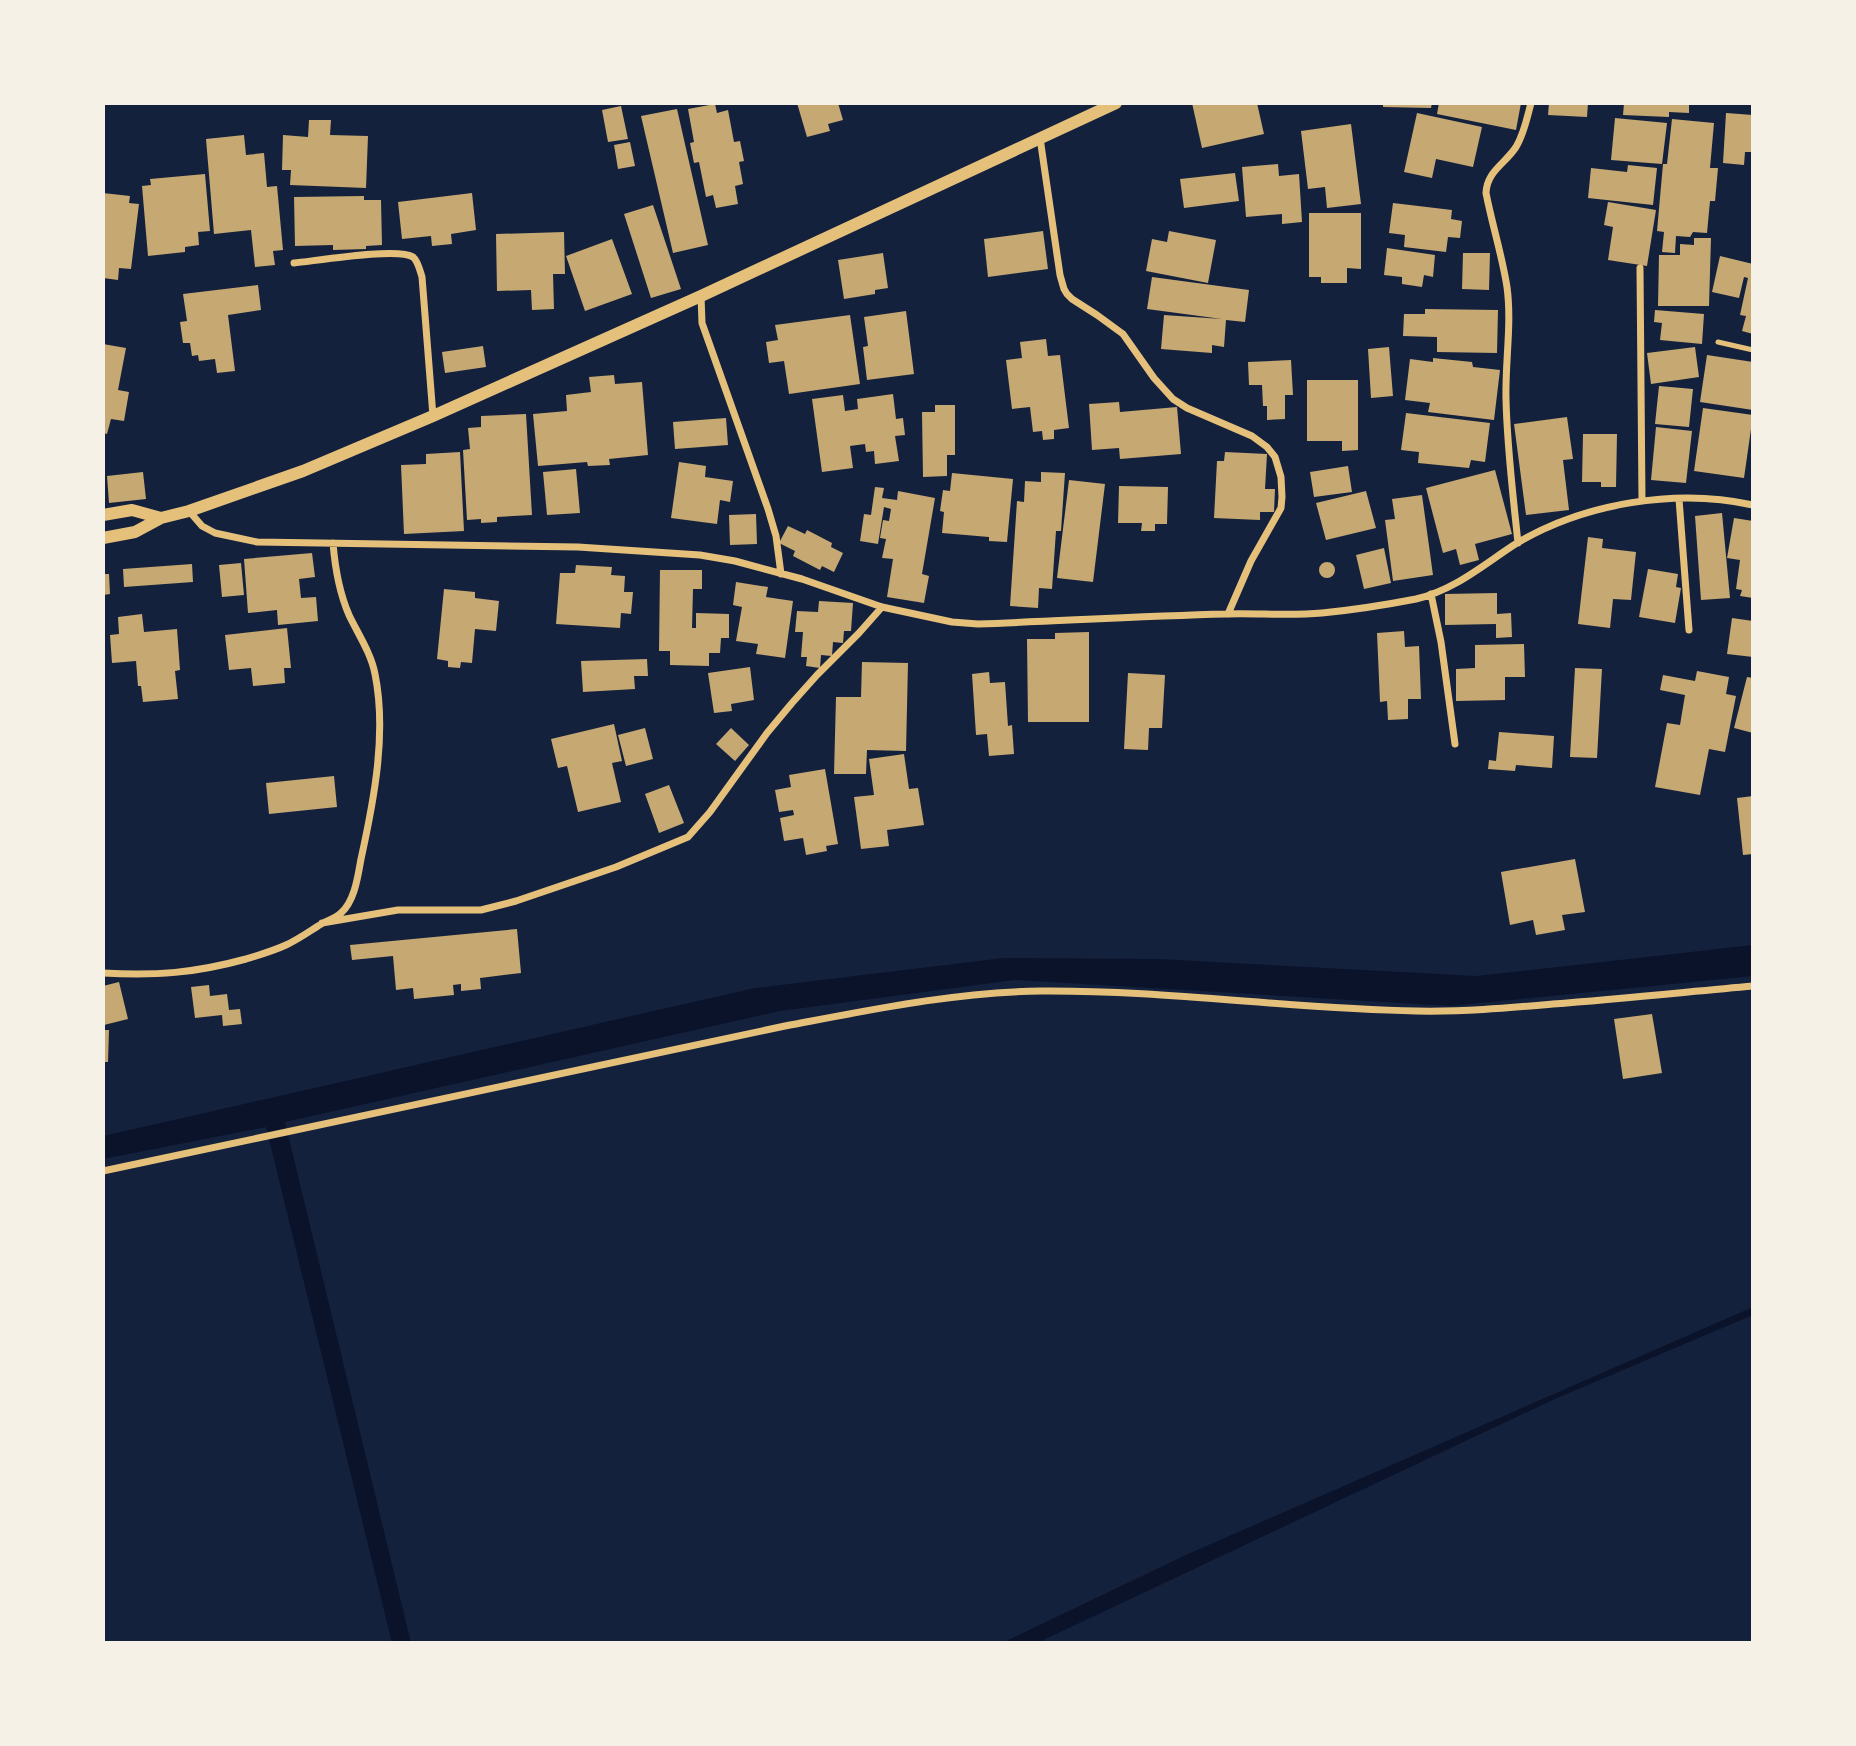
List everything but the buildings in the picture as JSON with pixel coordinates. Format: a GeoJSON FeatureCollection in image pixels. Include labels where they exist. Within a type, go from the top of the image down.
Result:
{"type":"FeatureCollection","features":[{"type":"Feature","properties":{"kind":"street"},"geometry":{"type":"LineString","coordinates":[[103,538],[135,532],[161,518],[189,511],[303,471],[433,416],[701,296],[1116,103]]}},
{"type":"Feature","properties":{"kind":"street"},"geometry":{"type":"LineString","coordinates":[[1518,543],[1506,402],[1509,337],[1507,288],[1486,184],[1490,175],[1517,146],[1531,103]]}},
{"type":"Feature","properties":{"kind":"street"},"geometry":{"type":"LineString","coordinates":[[1040,137],[1060,275],[1067,294],[1123,334],[1154,378],[1173,399],[1187,408],[1252,436],[1267,447],[1278,465],[1282,497],[1280,508],[1251,561],[1228,614]]}},
{"type":"Feature","properties":{"kind":"street"},"geometry":{"type":"LineString","coordinates":[[294,263],[382,253],[412,257],[422,277],[433,416]]}},
{"type":"Feature","properties":{"kind":"street"},"geometry":{"type":"LineString","coordinates":[[1640,268],[1642,501]]}},
{"type":"Feature","properties":{"kind":"street"},"geometry":{"type":"LineString","coordinates":[[701,296],[702,323],[768,509],[776,536],[781,574]]}},
{"type":"Feature","properties":{"kind":"street"},"geometry":{"type":"LineString","coordinates":[[189,511],[202,526],[215,533],[239,539],[279,543],[624,549],[700,555],[735,561],[781,574],[882,607],[927,618],[978,624],[1321,613],[1385,604],[1431,594],[1470,576],[1518,543],[1583,514],[1642,501],[1679,499],[1714,499],[1753,505]]}},
{"type":"Feature","properties":{"kind":"street"},"geometry":{"type":"LineString","coordinates":[[1679,499],[1689,630]]}},
{"type":"Feature","properties":{"kind":"street"},"geometry":{"type":"LineString","coordinates":[[103,514],[132,510],[161,518]]}},
{"type":"Feature","properties":{"kind":"street"},"geometry":{"type":"LineString","coordinates":[[103,973],[164,975],[225,965],[283,947],[343,912],[354,888],[373,803],[380,704],[375,670],[349,615],[340,588],[335,570],[333,543]]}},
{"type":"Feature","properties":{"kind":"street"},"geometry":{"type":"LineString","coordinates":[[1431,594],[1441,642],[1455,744]]}},
{"type":"Feature","properties":{"kind":"street"},"geometry":{"type":"LineString","coordinates":[[322,923],[398,910],[481,910],[616,867],[688,837],[767,733],[817,675],[882,607]]}},
{"type":"Feature","properties":{"kind":"street"},"geometry":{"type":"LineString","coordinates":[[103,1171],[785,1026],[970,995],[1096,991],[1436,1011],[1481,1010],[1753,986]]}},
{"type":"Feature","properties":{"kind":"lane"},"geometry":{"type":"LineString","coordinates":[[1718,342],[1753,350]]}},
{"type":"Feature","properties":{"kind":"water"},"geometry":{"type":"Polygon","coordinates":[[[1753,945],[1753,976],[1451,1006],[1015,980],[780,1011],[285,1122],[411,1643],[392,1643],[266,1127],[103,1159],[103,1136],[755,988],[1003,958],[1159,959],[1476,976],[1753,945]]]}},
{"type":"Feature","properties":{"kind":"water"},"geometry":{"type":"Polygon","coordinates":[[[1753,1307],[1753,1315],[1557,1398],[1037,1643],[1002,1643],[1188,1554],[1753,1307]]]}}]}
